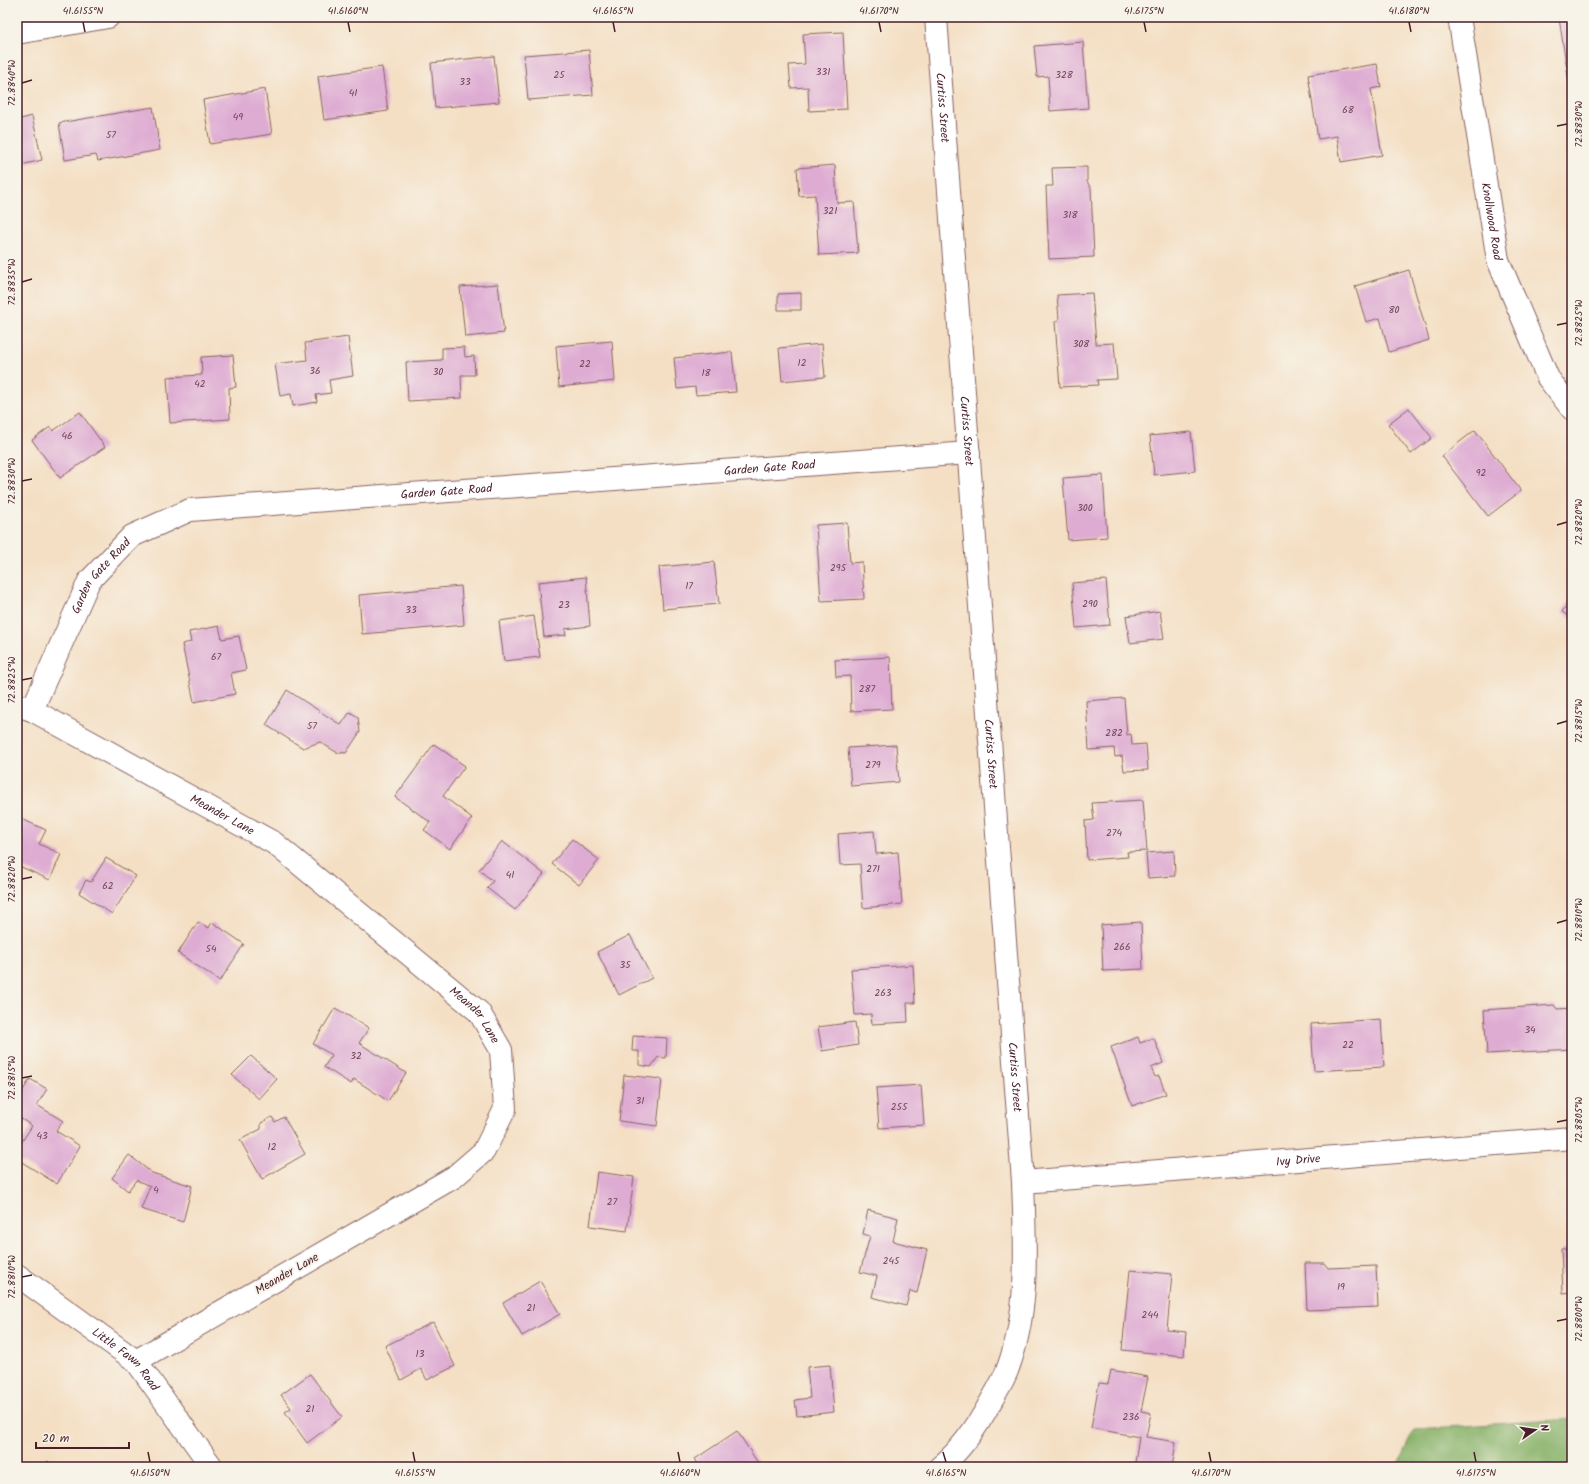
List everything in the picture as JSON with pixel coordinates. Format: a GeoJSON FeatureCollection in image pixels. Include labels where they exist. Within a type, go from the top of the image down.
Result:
{"type":"FeatureCollection","features":[{"type":"Feature","properties":{"kind":"street"},"geometry":{"type":"LineString","coordinates":[[17,33],[108,17]]}},
{"type":"Feature","properties":{"kind":"street","name":"Curtiss Street"},"geometry":{"type":"LineString","coordinates":[[936,17],[1023,1182],[1026,1252],[1021,1320],[1008,1369],[979,1424],[950,1459],[940,1467]]}},
{"type":"Feature","properties":{"kind":"street","name":"Knollwood Road"},"geometry":{"type":"LineString","coordinates":[[1459,17],[1498,260],[1548,378],[1572,409]]}},
{"type":"Feature","properties":{"kind":"street","name":"Garden Gate Road"},"geometry":{"type":"LineString","coordinates":[[24,708],[88,581],[132,536],[190,510],[969,453]]}},
{"type":"Feature","properties":{"kind":"street","name":"Meander Lane"},"geometry":{"type":"LineString","coordinates":[[24,708],[274,843],[479,1012],[501,1050],[505,1109],[484,1151],[454,1177],[136,1361]]}},
{"type":"Feature","properties":{"kind":"street","name":"Ivy Drive"},"geometry":{"type":"LineString","coordinates":[[1023,1182],[1572,1138]]}},
{"type":"Feature","properties":{"kind":"street","name":"Little Fawn Road"},"geometry":{"type":"LineString","coordinates":[[17,1275],[136,1361],[212,1467]]}},
{"type":"Feature","properties":{"kind":"green space"},"geometry":{"type":"Polygon","coordinates":[[[1572,1419],[1572,1467],[1397,1467],[1415,1429],[1572,1419]]]}},
{"type":"Feature","properties":{"kind":"building"},"geometry":{"type":"Polygon","coordinates":[[[1546,17],[1572,17],[1572,82],[1569,83],[1559,18],[1546,20],[1546,17]]]}},
{"type":"Feature","properties":{"kind":"building"},"geometry":{"type":"Polygon","coordinates":[[[843,32],[847,109],[809,111],[808,87],[791,88],[789,65],[805,64],[803,34],[843,32]]]}},
{"type":"Feature","properties":{"kind":"building"},"geometry":{"type":"Polygon","coordinates":[[[1083,42],[1088,108],[1050,111],[1048,76],[1037,77],[1034,46],[1083,42]]]}},
{"type":"Feature","properties":{"kind":"building"},"geometry":{"type":"Polygon","coordinates":[[[589,50],[593,95],[528,100],[524,55],[589,50]]]}},
{"type":"Feature","properties":{"kind":"building"},"geometry":{"type":"Polygon","coordinates":[[[494,56],[499,102],[435,108],[431,63],[494,56]]]}},
{"type":"Feature","properties":{"kind":"building"},"geometry":{"type":"Polygon","coordinates":[[[1377,64],[1381,87],[1371,89],[1382,155],[1341,162],[1337,136],[1318,139],[1308,75],[1377,64]]]}},
{"type":"Feature","properties":{"kind":"building"},"geometry":{"type":"Polygon","coordinates":[[[382,67],[388,111],[324,120],[318,76],[382,67]]]}},
{"type":"Feature","properties":{"kind":"building"},"geometry":{"type":"Polygon","coordinates":[[[265,89],[272,134],[210,144],[203,100],[265,89]]]}},
{"type":"Feature","properties":{"kind":"building"},"geometry":{"type":"Polygon","coordinates":[[[153,107],[160,150],[98,161],[96,155],[65,160],[59,123],[153,107]]]}},
{"type":"Feature","properties":{"kind":"building"},"geometry":{"type":"Polygon","coordinates":[[[32,116],[42,160],[17,166],[17,120],[32,116]]]}},
{"type":"Feature","properties":{"kind":"building"},"geometry":{"type":"Polygon","coordinates":[[[835,165],[837,203],[854,202],[858,253],[819,255],[815,195],[799,196],[797,168],[835,165]]]}},
{"type":"Feature","properties":{"kind":"building"},"geometry":{"type":"Polygon","coordinates":[[[1087,167],[1087,182],[1091,188],[1094,257],[1049,259],[1046,186],[1053,186],[1052,168],[1087,167]]]}},
{"type":"Feature","properties":{"kind":"building"},"geometry":{"type":"Polygon","coordinates":[[[1409,270],[1429,340],[1389,352],[1380,318],[1366,322],[1355,286],[1409,270]]]}},
{"type":"Feature","properties":{"kind":"building"},"geometry":{"type":"Polygon","coordinates":[[[498,284],[504,333],[465,337],[460,287],[498,284]]]}},
{"type":"Feature","properties":{"kind":"building"},"geometry":{"type":"Polygon","coordinates":[[[801,293],[801,310],[778,310],[778,294],[801,293]]]}},
{"type":"Feature","properties":{"kind":"building"},"geometry":{"type":"Polygon","coordinates":[[[1092,293],[1096,344],[1114,343],[1117,379],[1097,380],[1098,385],[1060,387],[1055,322],[1059,319],[1057,295],[1092,293]]]}},
{"type":"Feature","properties":{"kind":"building"},"geometry":{"type":"Polygon","coordinates":[[[348,337],[353,376],[329,380],[331,393],[316,395],[317,402],[293,406],[291,394],[280,396],[275,364],[307,360],[305,343],[348,337]]]}},
{"type":"Feature","properties":{"kind":"building"},"geometry":{"type":"Polygon","coordinates":[[[612,341],[615,381],[559,387],[556,346],[612,341]]]}},
{"type":"Feature","properties":{"kind":"building"},"geometry":{"type":"Polygon","coordinates":[[[822,344],[825,377],[782,381],[779,348],[822,344]]]}},
{"type":"Feature","properties":{"kind":"building"},"geometry":{"type":"Polygon","coordinates":[[[464,347],[465,357],[474,356],[475,375],[461,375],[462,398],[408,401],[406,362],[442,360],[442,348],[464,347]]]}},
{"type":"Feature","properties":{"kind":"building"},"geometry":{"type":"Polygon","coordinates":[[[732,352],[736,392],[696,395],[695,387],[677,389],[674,358],[732,352]]]}},
{"type":"Feature","properties":{"kind":"building"},"geometry":{"type":"Polygon","coordinates":[[[233,355],[236,387],[229,388],[230,419],[170,423],[167,377],[202,375],[201,357],[233,355]]]}},
{"type":"Feature","properties":{"kind":"building"},"geometry":{"type":"Polygon","coordinates":[[[1409,408],[1432,438],[1411,454],[1388,424],[1409,408]]]}},
{"type":"Feature","properties":{"kind":"building"},"geometry":{"type":"Polygon","coordinates":[[[80,412],[105,447],[60,478],[32,440],[50,427],[53,431],[80,412]]]}},
{"type":"Feature","properties":{"kind":"building"},"geometry":{"type":"Polygon","coordinates":[[[1475,430],[1521,491],[1488,516],[1442,456],[1475,430]]]}},
{"type":"Feature","properties":{"kind":"building"},"geometry":{"type":"Polygon","coordinates":[[[1191,432],[1195,471],[1154,475],[1150,436],[1191,432]]]}},
{"type":"Feature","properties":{"kind":"building"},"geometry":{"type":"Polygon","coordinates":[[[1103,475],[1107,537],[1068,540],[1063,478],[1103,475]]]}},
{"type":"Feature","properties":{"kind":"building"},"geometry":{"type":"Polygon","coordinates":[[[847,523],[850,563],[862,562],[864,599],[821,601],[816,525],[847,523]]]}},
{"type":"Feature","properties":{"kind":"building"},"geometry":{"type":"Polygon","coordinates":[[[714,562],[719,604],[663,609],[659,567],[714,562]]]}},
{"type":"Feature","properties":{"kind":"building"},"geometry":{"type":"Polygon","coordinates":[[[586,577],[590,626],[565,629],[566,635],[544,637],[538,582],[586,577]]]}},
{"type":"Feature","properties":{"kind":"building"},"geometry":{"type":"Polygon","coordinates":[[[1106,580],[1110,625],[1076,628],[1072,583],[1106,580]]]}},
{"type":"Feature","properties":{"kind":"building"},"geometry":{"type":"Polygon","coordinates":[[[461,586],[464,625],[362,634],[359,595],[461,586]]]}},
{"type":"Feature","properties":{"kind":"building"},"geometry":{"type":"Polygon","coordinates":[[[1572,596],[1572,618],[1562,612],[1572,596]]]}},
{"type":"Feature","properties":{"kind":"building"},"geometry":{"type":"Polygon","coordinates":[[[1160,611],[1164,639],[1130,643],[1126,616],[1160,611]]]}},
{"type":"Feature","properties":{"kind":"building"},"geometry":{"type":"Polygon","coordinates":[[[534,616],[540,657],[504,661],[499,621],[534,616]]]}},
{"type":"Feature","properties":{"kind":"building"},"geometry":{"type":"Polygon","coordinates":[[[219,626],[222,639],[239,636],[246,670],[231,673],[235,694],[194,702],[182,644],[191,642],[189,632],[219,626]]]}},
{"type":"Feature","properties":{"kind":"building"},"geometry":{"type":"Polygon","coordinates":[[[890,657],[892,709],[851,711],[850,676],[836,677],[835,660],[890,657]]]}},
{"type":"Feature","properties":{"kind":"building"},"geometry":{"type":"Polygon","coordinates":[[[287,690],[341,725],[350,712],[358,717],[360,732],[346,753],[336,752],[320,742],[303,748],[266,725],[287,690]]]}},
{"type":"Feature","properties":{"kind":"building"},"geometry":{"type":"Polygon","coordinates":[[[1124,698],[1127,735],[1131,734],[1132,745],[1146,744],[1148,770],[1124,771],[1122,756],[1115,757],[1114,748],[1089,750],[1086,701],[1124,698]]]}},
{"type":"Feature","properties":{"kind":"building"},"geometry":{"type":"Polygon","coordinates":[[[434,744],[465,766],[443,796],[472,818],[450,849],[424,830],[430,822],[395,797],[434,744]]]}},
{"type":"Feature","properties":{"kind":"building"},"geometry":{"type":"Polygon","coordinates":[[[896,745],[899,782],[851,786],[848,748],[896,745]]]}},
{"type":"Feature","properties":{"kind":"building"},"geometry":{"type":"Polygon","coordinates":[[[1143,800],[1147,851],[1127,852],[1128,857],[1087,860],[1085,821],[1094,820],[1092,803],[1143,800]]]}},
{"type":"Feature","properties":{"kind":"building"},"geometry":{"type":"Polygon","coordinates":[[[17,817],[46,830],[39,844],[61,854],[50,880],[17,865],[17,817]]]}},
{"type":"Feature","properties":{"kind":"building"},"geometry":{"type":"Polygon","coordinates":[[[874,831],[876,854],[898,852],[902,904],[863,908],[860,864],[840,865],[838,834],[874,831]]]}},
{"type":"Feature","properties":{"kind":"building"},"geometry":{"type":"Polygon","coordinates":[[[572,839],[599,860],[579,885],[552,864],[572,839]]]}},
{"type":"Feature","properties":{"kind":"building"},"geometry":{"type":"Polygon","coordinates":[[[502,841],[544,874],[515,910],[487,888],[493,881],[479,870],[502,841]]]}},
{"type":"Feature","properties":{"kind":"building"},"geometry":{"type":"Polygon","coordinates":[[[1174,851],[1175,876],[1148,878],[1146,853],[1174,851]]]}},
{"type":"Feature","properties":{"kind":"building"},"geometry":{"type":"Polygon","coordinates":[[[106,858],[136,876],[112,914],[79,893],[86,880],[91,882],[106,858]]]}},
{"type":"Feature","properties":{"kind":"building"},"geometry":{"type":"Polygon","coordinates":[[[198,922],[209,928],[212,922],[244,944],[220,981],[178,953],[198,922]]]}},
{"type":"Feature","properties":{"kind":"building"},"geometry":{"type":"Polygon","coordinates":[[[1141,922],[1143,969],[1103,971],[1101,925],[1141,922]]]}},
{"type":"Feature","properties":{"kind":"building"},"geometry":{"type":"Polygon","coordinates":[[[630,935],[652,978],[619,995],[597,952],[630,935]]]}},
{"type":"Feature","properties":{"kind":"building"},"geometry":{"type":"Polygon","coordinates":[[[913,965],[915,1003],[907,1003],[908,1022],[872,1024],[871,1014],[855,1015],[851,969],[913,965]]]}},
{"type":"Feature","properties":{"kind":"building"},"geometry":{"type":"Polygon","coordinates":[[[1554,1005],[1557,1009],[1572,1008],[1572,1049],[1487,1054],[1484,1010],[1554,1005]]]}},
{"type":"Feature","properties":{"kind":"building"},"geometry":{"type":"Polygon","coordinates":[[[335,1008],[369,1028],[359,1043],[406,1073],[388,1101],[354,1079],[351,1084],[324,1067],[332,1055],[313,1044],[335,1008]]]}},
{"type":"Feature","properties":{"kind":"building"},"geometry":{"type":"Polygon","coordinates":[[[1381,1019],[1384,1067],[1314,1071],[1311,1024],[1381,1019]]]}},
{"type":"Feature","properties":{"kind":"building"},"geometry":{"type":"Polygon","coordinates":[[[855,1022],[858,1045],[822,1051],[818,1027],[855,1022]]]}},
{"type":"Feature","properties":{"kind":"building"},"geometry":{"type":"Polygon","coordinates":[[[633,1036],[667,1038],[666,1058],[658,1057],[651,1067],[639,1065],[639,1051],[632,1051],[633,1036]]]}},
{"type":"Feature","properties":{"kind":"building"},"geometry":{"type":"Polygon","coordinates":[[[1138,1037],[1140,1043],[1154,1038],[1163,1063],[1151,1068],[1155,1077],[1159,1076],[1166,1094],[1132,1106],[1111,1047],[1138,1037]]]}},
{"type":"Feature","properties":{"kind":"building"},"geometry":{"type":"Polygon","coordinates":[[[251,1056],[277,1079],[259,1099],[232,1075],[251,1056]]]}},
{"type":"Feature","properties":{"kind":"building"},"geometry":{"type":"Polygon","coordinates":[[[624,1075],[662,1079],[657,1126],[619,1121],[624,1075]]]}},
{"type":"Feature","properties":{"kind":"building"},"geometry":{"type":"Polygon","coordinates":[[[30,1079],[47,1089],[37,1105],[63,1121],[56,1131],[80,1146],[57,1184],[17,1159],[17,1149],[32,1126],[17,1116],[17,1100],[30,1079]]]}},
{"type":"Feature","properties":{"kind":"building"},"geometry":{"type":"Polygon","coordinates":[[[921,1085],[924,1125],[879,1128],[876,1088],[921,1085]]]}},
{"type":"Feature","properties":{"kind":"building"},"geometry":{"type":"Polygon","coordinates":[[[272,1117],[275,1122],[284,1117],[305,1154],[262,1179],[240,1140],[261,1129],[261,1123],[272,1117]]]}},
{"type":"Feature","properties":{"kind":"building"},"geometry":{"type":"Polygon","coordinates":[[[129,1155],[152,1173],[192,1186],[183,1222],[141,1209],[150,1186],[136,1180],[128,1191],[112,1178],[129,1155]]]}},
{"type":"Feature","properties":{"kind":"building"},"geometry":{"type":"Polygon","coordinates":[[[597,1172],[634,1177],[627,1231],[590,1226],[597,1172]]]}},
{"type":"Feature","properties":{"kind":"building"},"geometry":{"type":"Polygon","coordinates":[[[868,1210],[898,1218],[893,1241],[927,1250],[917,1293],[910,1291],[906,1306],[872,1297],[877,1276],[860,1272],[870,1236],[863,1234],[868,1210]]]}},
{"type":"Feature","properties":{"kind":"building"},"geometry":{"type":"Polygon","coordinates":[[[1561,1249],[1572,1249],[1572,1292],[1563,1293],[1561,1249]]]}},
{"type":"Feature","properties":{"kind":"building"},"geometry":{"type":"Polygon","coordinates":[[[1305,1263],[1324,1263],[1328,1268],[1376,1266],[1378,1307],[1307,1310],[1305,1263]]]}},
{"type":"Feature","properties":{"kind":"building"},"geometry":{"type":"Polygon","coordinates":[[[1130,1270],[1172,1274],[1167,1330],[1186,1332],[1184,1356],[1122,1350],[1130,1270]]]}},
{"type":"Feature","properties":{"kind":"building"},"geometry":{"type":"Polygon","coordinates":[[[540,1281],[560,1314],[522,1336],[503,1303],[540,1281]]]}},
{"type":"Feature","properties":{"kind":"building"},"geometry":{"type":"Polygon","coordinates":[[[433,1322],[455,1366],[427,1380],[421,1369],[401,1380],[385,1346],[433,1322]]]}},
{"type":"Feature","properties":{"kind":"building"},"geometry":{"type":"Polygon","coordinates":[[[830,1365],[834,1412],[797,1416],[795,1400],[810,1398],[807,1367],[830,1365]]]}},
{"type":"Feature","properties":{"kind":"building"},"geometry":{"type":"Polygon","coordinates":[[[1111,1370],[1148,1377],[1141,1411],[1151,1413],[1146,1437],[1176,1442],[1172,1467],[1159,1467],[1135,1463],[1139,1437],[1091,1428],[1099,1383],[1108,1384],[1111,1370]]]}},
{"type":"Feature","properties":{"kind":"building"},"geometry":{"type":"Polygon","coordinates":[[[310,1374],[342,1417],[307,1443],[285,1412],[291,1408],[281,1395],[310,1374]]]}},
{"type":"Feature","properties":{"kind":"building"},"geometry":{"type":"Polygon","coordinates":[[[737,1431],[760,1466],[700,1467],[695,1459],[737,1431]]]}},
{"type":"Feature","properties":{"kind":"building"},"geometry":{"type":"Polygon","coordinates":[[[48,1461],[53,1467],[41,1467],[48,1461]]]}}]}
